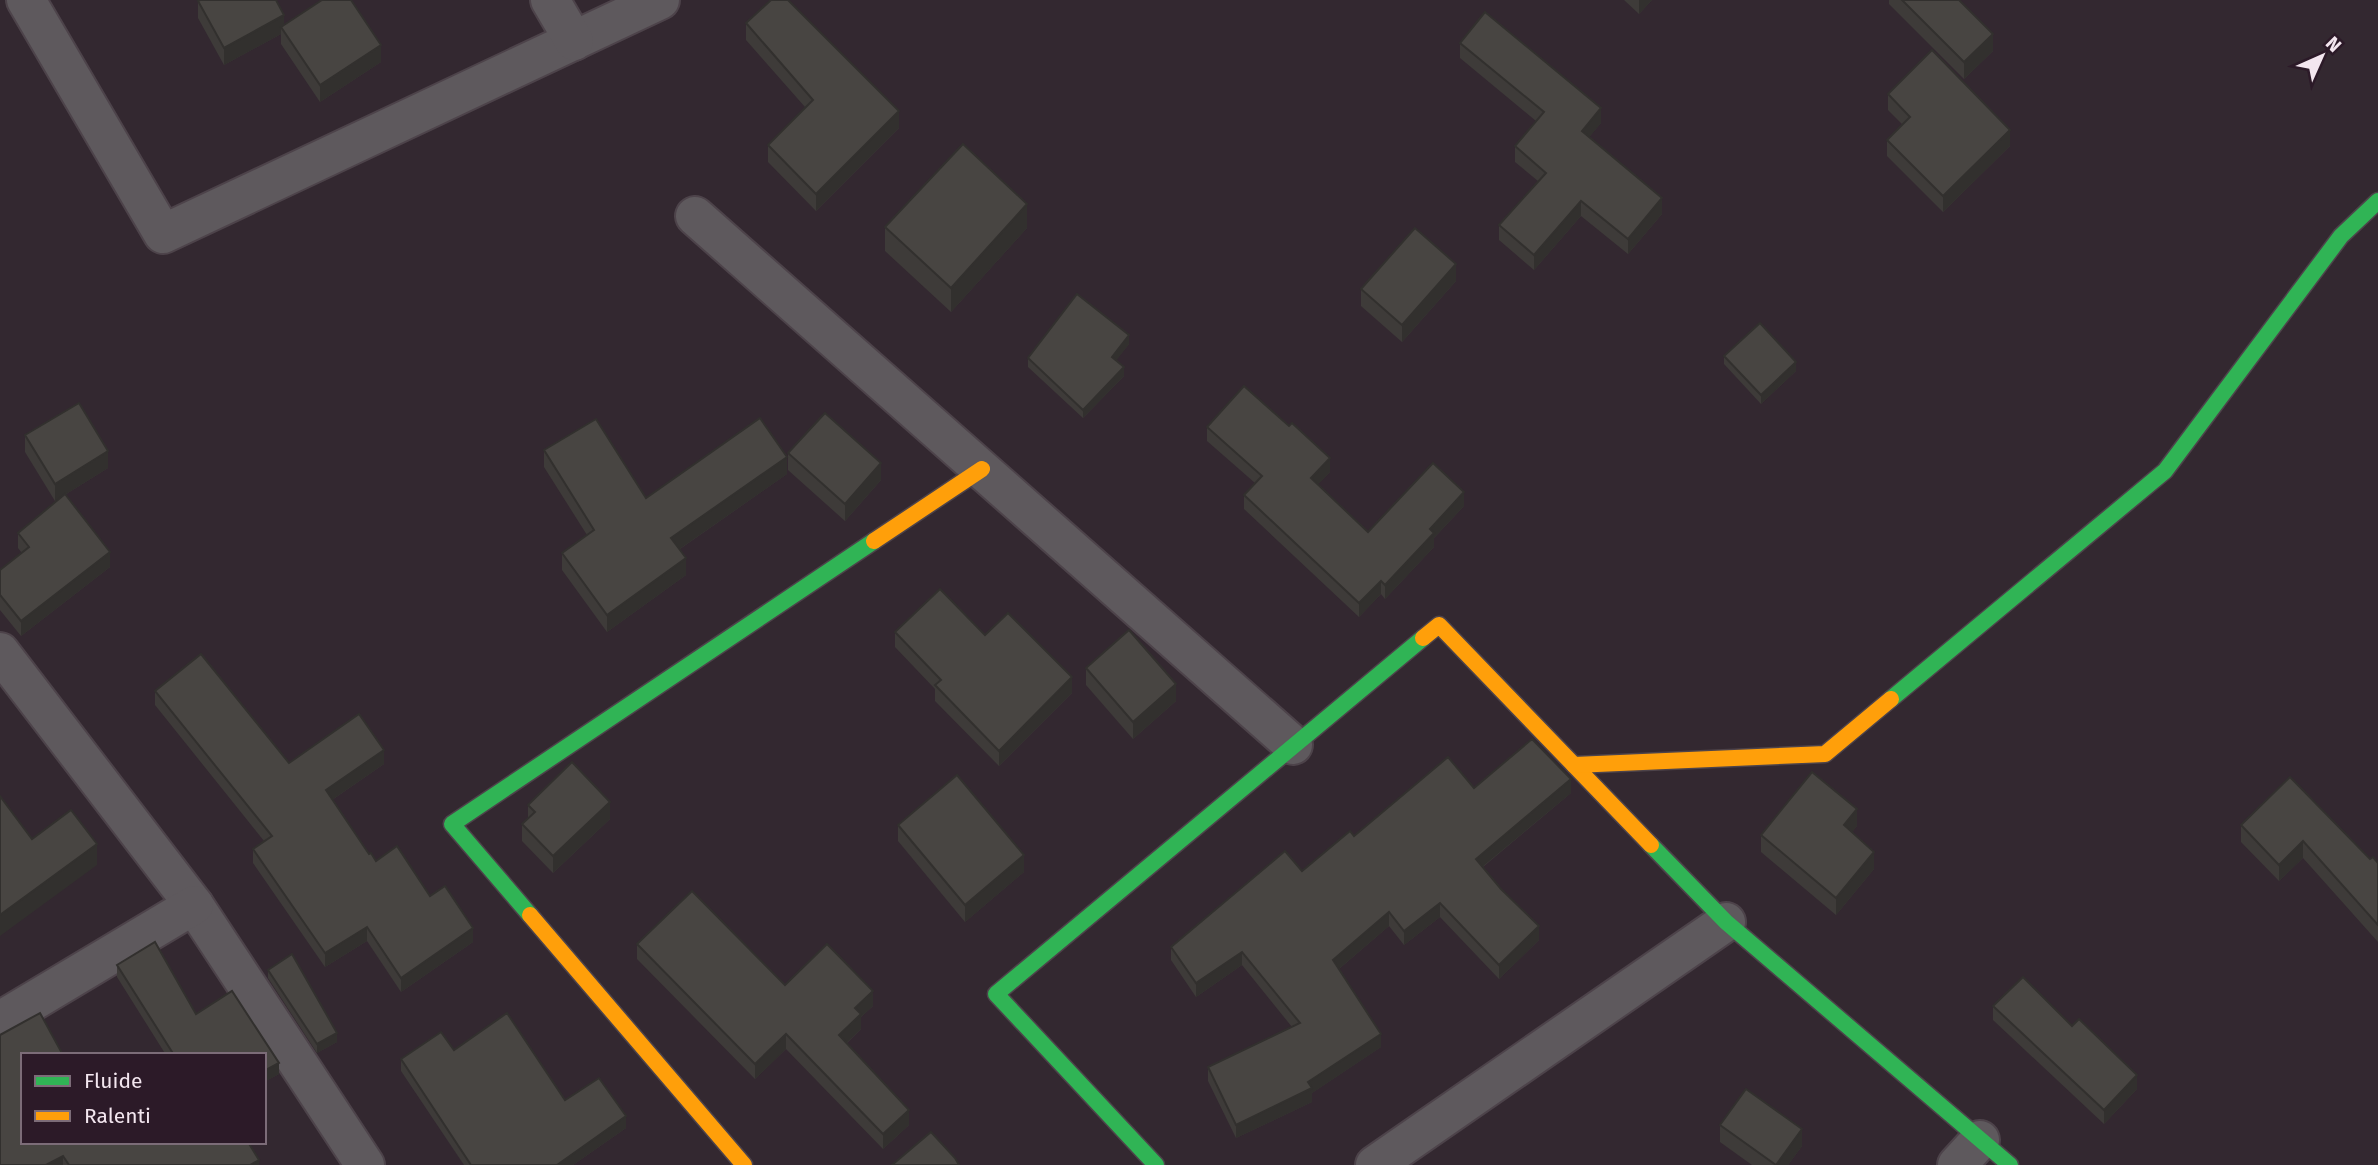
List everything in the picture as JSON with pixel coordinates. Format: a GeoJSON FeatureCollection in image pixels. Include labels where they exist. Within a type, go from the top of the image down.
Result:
{"type":"FeatureCollection","features":[{"type":"Feature","properties":{"kind":"street"},"geometry":{"type":"LineString","coordinates":[[26,0],[163,234],[660,0]]}},
{"type":"Feature","properties":{"kind":"street"},"geometry":{"type":"LineString","coordinates":[[550,0],[574,41]]}},
{"type":"Feature","properties":{"kind":"street"},"geometry":{"type":"LineString","coordinates":[[1574,765],[1825,754],[2165,471],[2342,236],[2378,201]]}},
{"type":"Feature","properties":{"kind":"street"},"geometry":{"type":"LineString","coordinates":[[695,216],[1293,745]]}},
{"type":"Feature","properties":{"kind":"street"},"geometry":{"type":"LineString","coordinates":[[744,1165],[452,824],[982,469]]}},
{"type":"Feature","properties":{"kind":"street"},"geometry":{"type":"LineString","coordinates":[[1156,1165],[996,994],[1439,625],[1726,922],[1969,1152],[2010,1165]]}},
{"type":"Feature","properties":{"kind":"street"},"geometry":{"type":"LineString","coordinates":[[0,652],[194,905],[366,1165]]}},
{"type":"Feature","properties":{"kind":"street"},"geometry":{"type":"LineString","coordinates":[[0,1021],[194,905]]}},
{"type":"Feature","properties":{"kind":"street"},"geometry":{"type":"LineString","coordinates":[[1376,1165],[1726,922]]}},
{"type":"Feature","properties":{"kind":"building"},"geometry":{"type":"Polygon","coordinates":[[[276,0],[284,15],[224,48],[198,1],[276,0]]]}},
{"type":"Feature","properties":{"kind":"building"},"geometry":{"type":"Polygon","coordinates":[[[322,0],[351,0],[381,45],[320,85],[281,27],[322,0]]]}},
{"type":"Feature","properties":{"kind":"building"},"geometry":{"type":"Polygon","coordinates":[[[771,0],[788,0],[899,111],[816,194],[768,145],[813,100],[746,23],[771,0]]]}},
{"type":"Feature","properties":{"kind":"building"},"geometry":{"type":"Polygon","coordinates":[[[1902,0],[1959,0],[1993,34],[1964,62],[1902,0]]]}},
{"type":"Feature","properties":{"kind":"building"},"geometry":{"type":"Polygon","coordinates":[[[1485,12],[1601,108],[1582,131],[1662,198],[1628,239],[1581,201],[1534,255],[1499,225],[1546,173],[1515,146],[1544,112],[1460,43],[1485,12]]]}},
{"type":"Feature","properties":{"kind":"building"},"geometry":{"type":"Polygon","coordinates":[[[1932,50],[2010,130],[1943,196],[1887,140],[1910,117],[1888,94],[1932,50]]]}},
{"type":"Feature","properties":{"kind":"building"},"geometry":{"type":"Polygon","coordinates":[[[963,144],[1027,204],[951,288],[885,227],[963,144]]]}},
{"type":"Feature","properties":{"kind":"building"},"geometry":{"type":"Polygon","coordinates":[[[1415,228],[1456,264],[1402,325],[1361,289],[1415,228]]]}},
{"type":"Feature","properties":{"kind":"building"},"geometry":{"type":"Polygon","coordinates":[[[1077,294],[1129,335],[1112,357],[1124,367],[1083,410],[1028,358],[1077,294]]]}},
{"type":"Feature","properties":{"kind":"building"},"geometry":{"type":"Polygon","coordinates":[[[1760,323],[1796,362],[1761,395],[1724,356],[1760,323]]]}},
{"type":"Feature","properties":{"kind":"building"},"geometry":{"type":"Polygon","coordinates":[[[1244,386],[1289,426],[1292,423],[1330,458],[1311,478],[1368,532],[1433,463],[1464,492],[1430,529],[1434,533],[1385,585],[1381,581],[1359,603],[1244,495],[1262,476],[1207,427],[1244,386]]]}},
{"type":"Feature","properties":{"kind":"building"},"geometry":{"type":"Polygon","coordinates":[[[79,403],[108,451],[55,484],[25,435],[79,403]]]}},
{"type":"Feature","properties":{"kind":"building"},"geometry":{"type":"Polygon","coordinates":[[[825,413],[881,463],[845,504],[788,453],[825,413]]]}},
{"type":"Feature","properties":{"kind":"building"},"geometry":{"type":"Polygon","coordinates":[[[760,418],[787,457],[671,538],[686,558],[607,615],[562,553],[594,530],[544,450],[596,419],[646,498],[760,418]]]}},
{"type":"Feature","properties":{"kind":"building"},"geometry":{"type":"Polygon","coordinates":[[[65,494],[110,552],[21,621],[0,595],[0,570],[29,547],[18,533],[65,494]]]}},
{"type":"Feature","properties":{"kind":"building"},"geometry":{"type":"Polygon","coordinates":[[[940,589],[985,635],[1008,613],[1072,677],[999,751],[935,685],[941,680],[895,632],[940,589]]]}},
{"type":"Feature","properties":{"kind":"building"},"geometry":{"type":"Polygon","coordinates":[[[1129,630],[1176,684],[1133,722],[1086,668],[1129,630]]]}},
{"type":"Feature","properties":{"kind":"building"},"geometry":{"type":"Polygon","coordinates":[[[201,654],[289,763],[359,714],[384,750],[326,790],[376,861],[397,846],[430,896],[445,886],[473,928],[401,978],[367,927],[325,953],[253,849],[272,836],[155,691],[201,654]]]}},
{"type":"Feature","properties":{"kind":"building"},"geometry":{"type":"Polygon","coordinates":[[[1532,739],[1571,779],[1476,859],[1501,889],[1539,926],[1499,965],[1440,903],[1404,931],[1389,912],[1333,960],[1381,1034],[1308,1082],[1312,1088],[1236,1125],[1208,1067],[1300,1023],[1242,952],[1196,983],[1171,947],[1285,851],[1302,871],[1350,831],[1354,836],[1448,757],[1474,788],[1532,739]]]}},
{"type":"Feature","properties":{"kind":"building"},"geometry":{"type":"Polygon","coordinates":[[[572,762],[610,802],[553,856],[522,824],[535,812],[528,805],[572,762]]]}},
{"type":"Feature","properties":{"kind":"building"},"geometry":{"type":"Polygon","coordinates":[[[1812,772],[1857,809],[1844,825],[1874,852],[1836,898],[1761,835],[1812,772]]]}},
{"type":"Feature","properties":{"kind":"building"},"geometry":{"type":"Polygon","coordinates":[[[957,775],[1024,855],[965,905],[898,825],[957,775]]]}},
{"type":"Feature","properties":{"kind":"building"},"geometry":{"type":"Polygon","coordinates":[[[2290,777],[2370,859],[2373,857],[2378,863],[2378,925],[2303,841],[2279,865],[2241,825],[2290,777]]]}},
{"type":"Feature","properties":{"kind":"building"},"geometry":{"type":"Polygon","coordinates":[[[0,796],[32,839],[71,810],[97,844],[0,915],[0,796]]]}},
{"type":"Feature","properties":{"kind":"building"},"geometry":{"type":"Polygon","coordinates":[[[692,891],[785,985],[827,944],[873,991],[855,1008],[861,1014],[839,1035],[909,1110],[883,1134],[786,1034],[755,1064],[637,944],[692,891]]]}},
{"type":"Feature","properties":{"kind":"building"},"geometry":{"type":"Polygon","coordinates":[[[155,942],[196,1014],[232,991],[279,1063],[266,1070],[266,1053],[173,1053],[117,965],[155,942]]]}},
{"type":"Feature","properties":{"kind":"building"},"geometry":{"type":"Polygon","coordinates":[[[292,954],[337,1033],[317,1044],[268,970],[292,954]]]}},
{"type":"Feature","properties":{"kind":"building"},"geometry":{"type":"Polygon","coordinates":[[[2023,977],[2072,1026],[2079,1019],[2137,1075],[2104,1110],[1993,1006],[2023,977]]]}},
{"type":"Feature","properties":{"kind":"building"},"geometry":{"type":"Polygon","coordinates":[[[40,1013],[62,1053],[21,1053],[21,1144],[249,1144],[259,1160],[250,1165],[69,1165],[63,1156],[46,1165],[0,1165],[0,1035],[40,1013]]]}},
{"type":"Feature","properties":{"kind":"building"},"geometry":{"type":"Polygon","coordinates":[[[507,1013],[565,1100],[599,1078],[626,1116],[557,1165],[471,1165],[401,1059],[441,1032],[454,1050],[507,1013]]]}},
{"type":"Feature","properties":{"kind":"building"},"geometry":{"type":"Polygon","coordinates":[[[1746,1089],[1802,1129],[1776,1165],[1720,1125],[1746,1089]]]}},
{"type":"Feature","properties":{"kind":"building"},"geometry":{"type":"Polygon","coordinates":[[[931,1132],[959,1165],[892,1165],[931,1132]]]}},
{"type":"Feature","properties":{"kind":"traffic: fast"},"geometry":{"type":"LineString","coordinates":[[1891,699],[2165,471],[2341,236],[2378,201]]}},
{"type":"Feature","properties":{"kind":"traffic: fast"},"geometry":{"type":"LineString","coordinates":[[530,915],[452,824],[874,541]]}},
{"type":"Feature","properties":{"kind":"traffic: fast"},"geometry":{"type":"LineString","coordinates":[[1156,1165],[996,994],[1423,638]]}},
{"type":"Feature","properties":{"kind":"traffic: fast"},"geometry":{"type":"LineString","coordinates":[[1651,845],[1726,922],[2010,1165]]}},
{"type":"Feature","properties":{"kind":"traffic: slow"},"geometry":{"type":"LineString","coordinates":[[874,541],[982,469]]}},
{"type":"Feature","properties":{"kind":"traffic: slow"},"geometry":{"type":"LineString","coordinates":[[1423,638],[1439,625],[1651,845]]}},
{"type":"Feature","properties":{"kind":"traffic: slow"},"geometry":{"type":"LineString","coordinates":[[1574,765],[1825,754],[1891,699]]}},
{"type":"Feature","properties":{"kind":"traffic: slow"},"geometry":{"type":"LineString","coordinates":[[530,915],[744,1165]]}}]}
